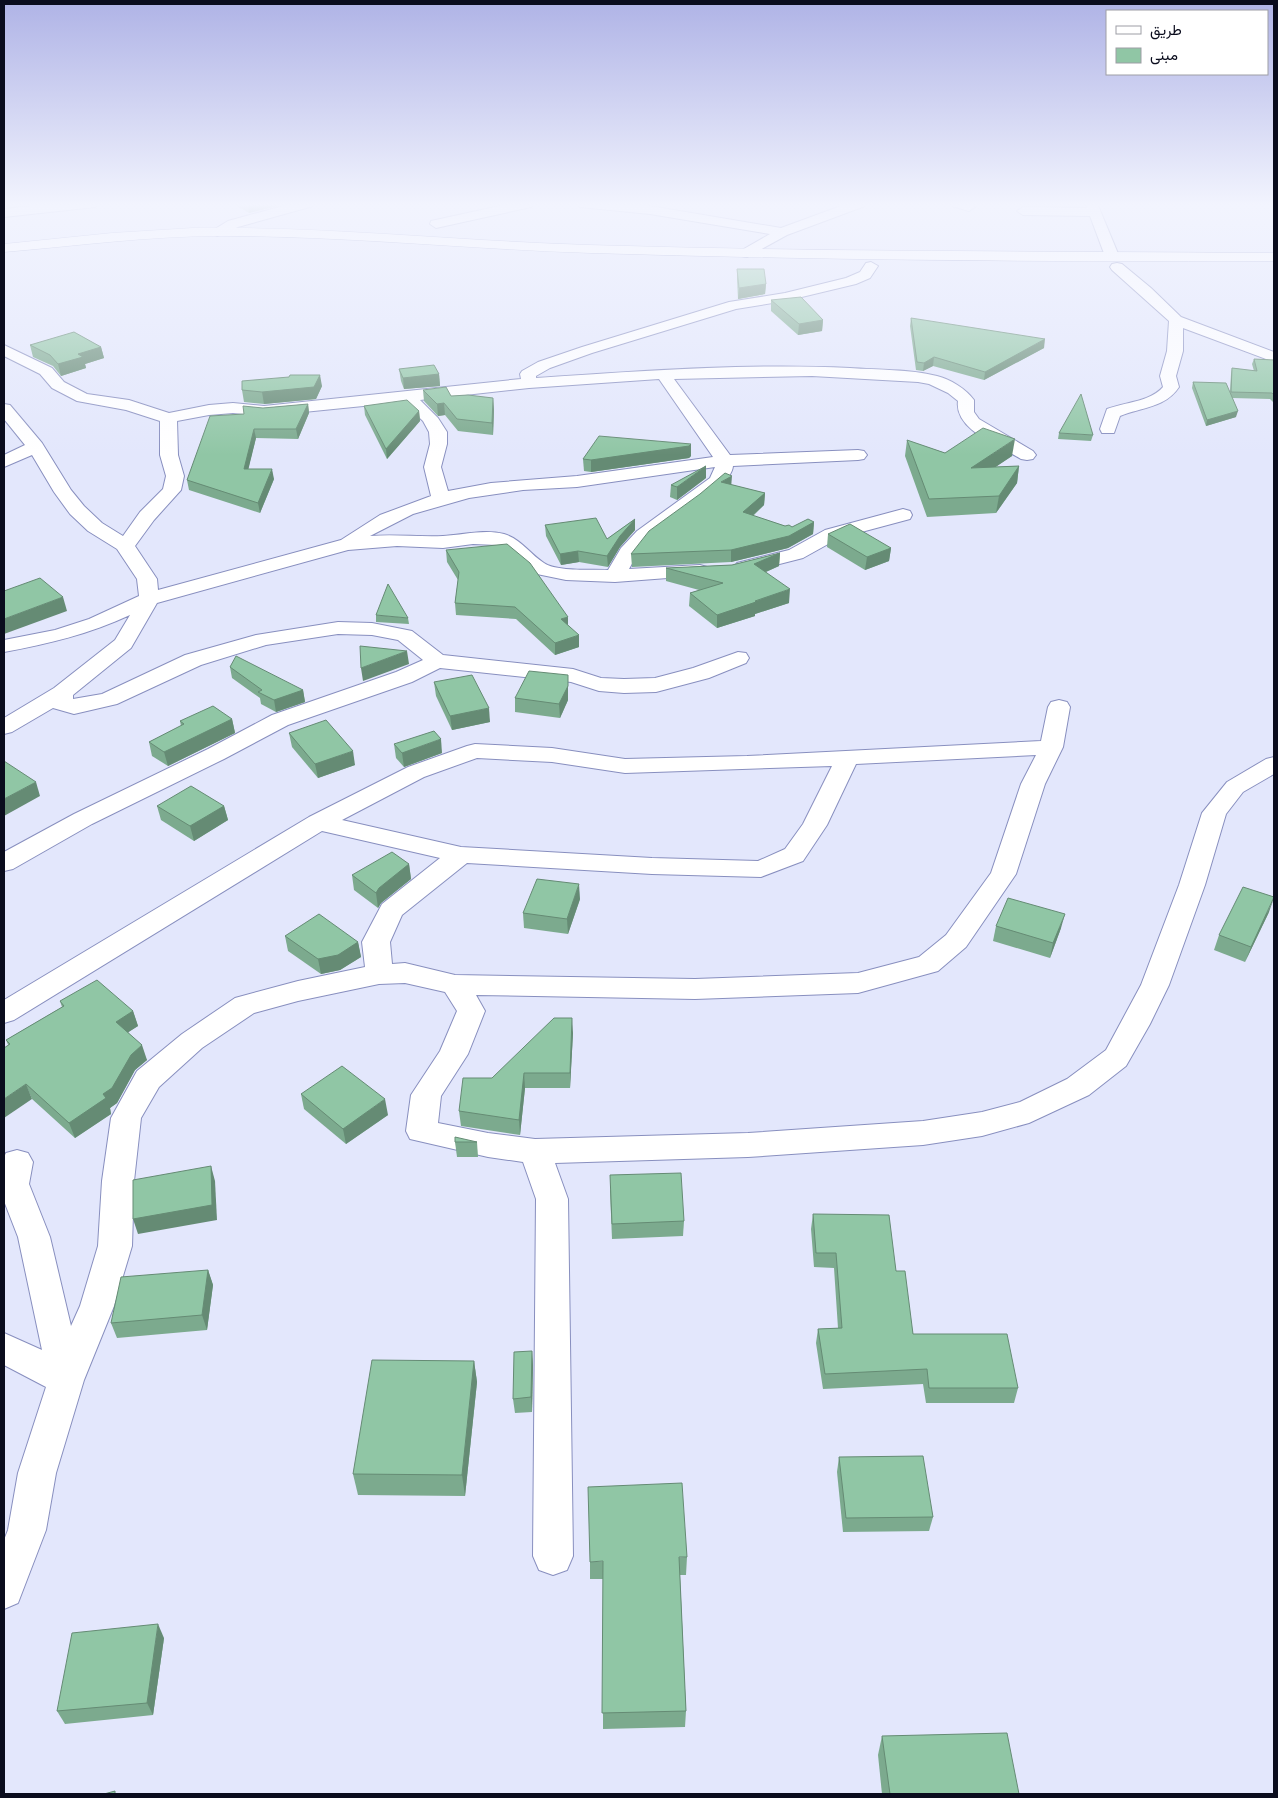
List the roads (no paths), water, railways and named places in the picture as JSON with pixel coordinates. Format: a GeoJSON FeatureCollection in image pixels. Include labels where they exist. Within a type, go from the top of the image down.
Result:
{"type":"FeatureCollection","features":[{"type":"Feature","properties":{"kind":"street"},"geometry":{"type":"LineString","coordinates":[[529,383],[528,374],[544,365],[587,350],[734,305],[785,297],[827,287]]}},
{"type":"Feature","properties":{"kind":"street"},"geometry":{"type":"LineString","coordinates":[[1141,287],[1176,320],[1274,358]]}},
{"type":"Feature","properties":{"kind":"street"},"geometry":{"type":"LineString","coordinates":[[1108,430],[1113,413],[1153,400],[1168,391],[1170,387],[1168,376],[1175,352],[1176,320]]}},
{"type":"Feature","properties":{"kind":"street"},"geometry":{"type":"LineString","coordinates":[[4,350],[46,371],[58,385],[83,398],[129,405],[168,418],[209,410],[233,408],[264,410],[407,397],[529,383],[663,374],[812,371],[918,376],[934,380],[954,390],[966,400],[964,410],[969,420],[1028,455]]}},
{"type":"Feature","properties":{"kind":"street"},"geometry":{"type":"LineString","coordinates":[[614,576],[628,552],[644,535],[716,482],[724,470],[725,461],[663,374]]}},
{"type":"Feature","properties":{"kind":"street"},"geometry":{"type":"LineString","coordinates":[[407,397],[428,417],[438,432],[439,446],[433,463],[433,474],[441,497]]}},
{"type":"Feature","properties":{"kind":"street"},"geometry":{"type":"LineString","coordinates":[[4,409],[36,447],[63,492],[77,510],[95,527],[125,546],[129,555],[148,579],[149,599],[124,644],[62,693],[4,728]]}},
{"type":"Feature","properties":{"kind":"street"},"geometry":{"type":"LineString","coordinates":[[125,546],[147,516],[172,490],[175,476],[169,455],[170,433],[168,418]]}},
{"type":"Feature","properties":{"kind":"street"},"geometry":{"type":"LineString","coordinates":[[4,462],[36,447]]}},
{"type":"Feature","properties":{"kind":"street"},"geometry":{"type":"LineString","coordinates":[[347,544],[368,528],[395,513],[441,497],[514,486],[584,481],[725,461],[858,455]]}},
{"type":"Feature","properties":{"kind":"street"},"geometry":{"type":"LineString","coordinates":[[4,646],[59,635],[96,623],[149,599],[347,544],[397,540],[443,542],[473,538],[500,539],[510,543],[539,569],[566,574],[614,576],[732,570],[796,554],[832,534],[903,515]]}},
{"type":"Feature","properties":{"kind":"street"},"geometry":{"type":"LineString","coordinates":[[62,693],[61,703],[74,706],[109,699],[193,660],[263,639],[338,628],[372,629],[405,635],[437,661]]}},
{"type":"Feature","properties":{"kind":"street"},"geometry":{"type":"LineString","coordinates":[[4,863],[83,819],[216,754],[280,720],[395,680],[437,661],[573,676],[599,684],[624,686],[656,685],[701,673],[738,658]]}},
{"type":"Feature","properties":{"kind":"street"},"geometry":{"type":"LineString","coordinates":[[4,1589],[27,1530],[36,1473],[66,1380],[97,1306],[115,1246],[118,1181],[126,1118],[148,1079],[192,1041],[245,1004],[379,974],[405,973],[455,984],[695,989],[858,983],[928,964],[956,941],[1003,874],[1033,784],[1051,746],[1059,706]]}},
{"type":"Feature","properties":{"kind":"street"},"geometry":{"type":"LineString","coordinates":[[4,1013],[318,822],[416,772],[475,751],[552,755],[625,766],[847,758],[1051,746]]}},
{"type":"Feature","properties":{"kind":"street"},"geometry":{"type":"LineString","coordinates":[[318,822],[462,855],[652,866],[761,869],[794,855],[815,825],[847,758]]}},
{"type":"Feature","properties":{"kind":"street"},"geometry":{"type":"LineString","coordinates":[[455,984],[471,1011],[453,1054],[426,1095],[421,1131],[535,1151],[748,1145],[924,1133],[982,1124],[1029,1111],[1078,1087],[1116,1058],[1136,1024],[1155,985],[1192,886],[1214,813],[1235,787],[1274,764]]}},
{"type":"Feature","properties":{"kind":"street"},"geometry":{"type":"LineString","coordinates":[[379,974],[376,942],[391,910],[462,855]]}},
{"type":"Feature","properties":{"kind":"street"},"geometry":{"type":"LineString","coordinates":[[535,1151],[552,1199],[553,1556]]}},
{"type":"Feature","properties":{"kind":"street"},"geometry":{"type":"LineString","coordinates":[[17,1162],[12,1184],[34,1237],[66,1380]]}},
{"type":"Feature","properties":{"kind":"street"},"geometry":{"type":"LineString","coordinates":[[4,1348],[66,1380]]}}]}
